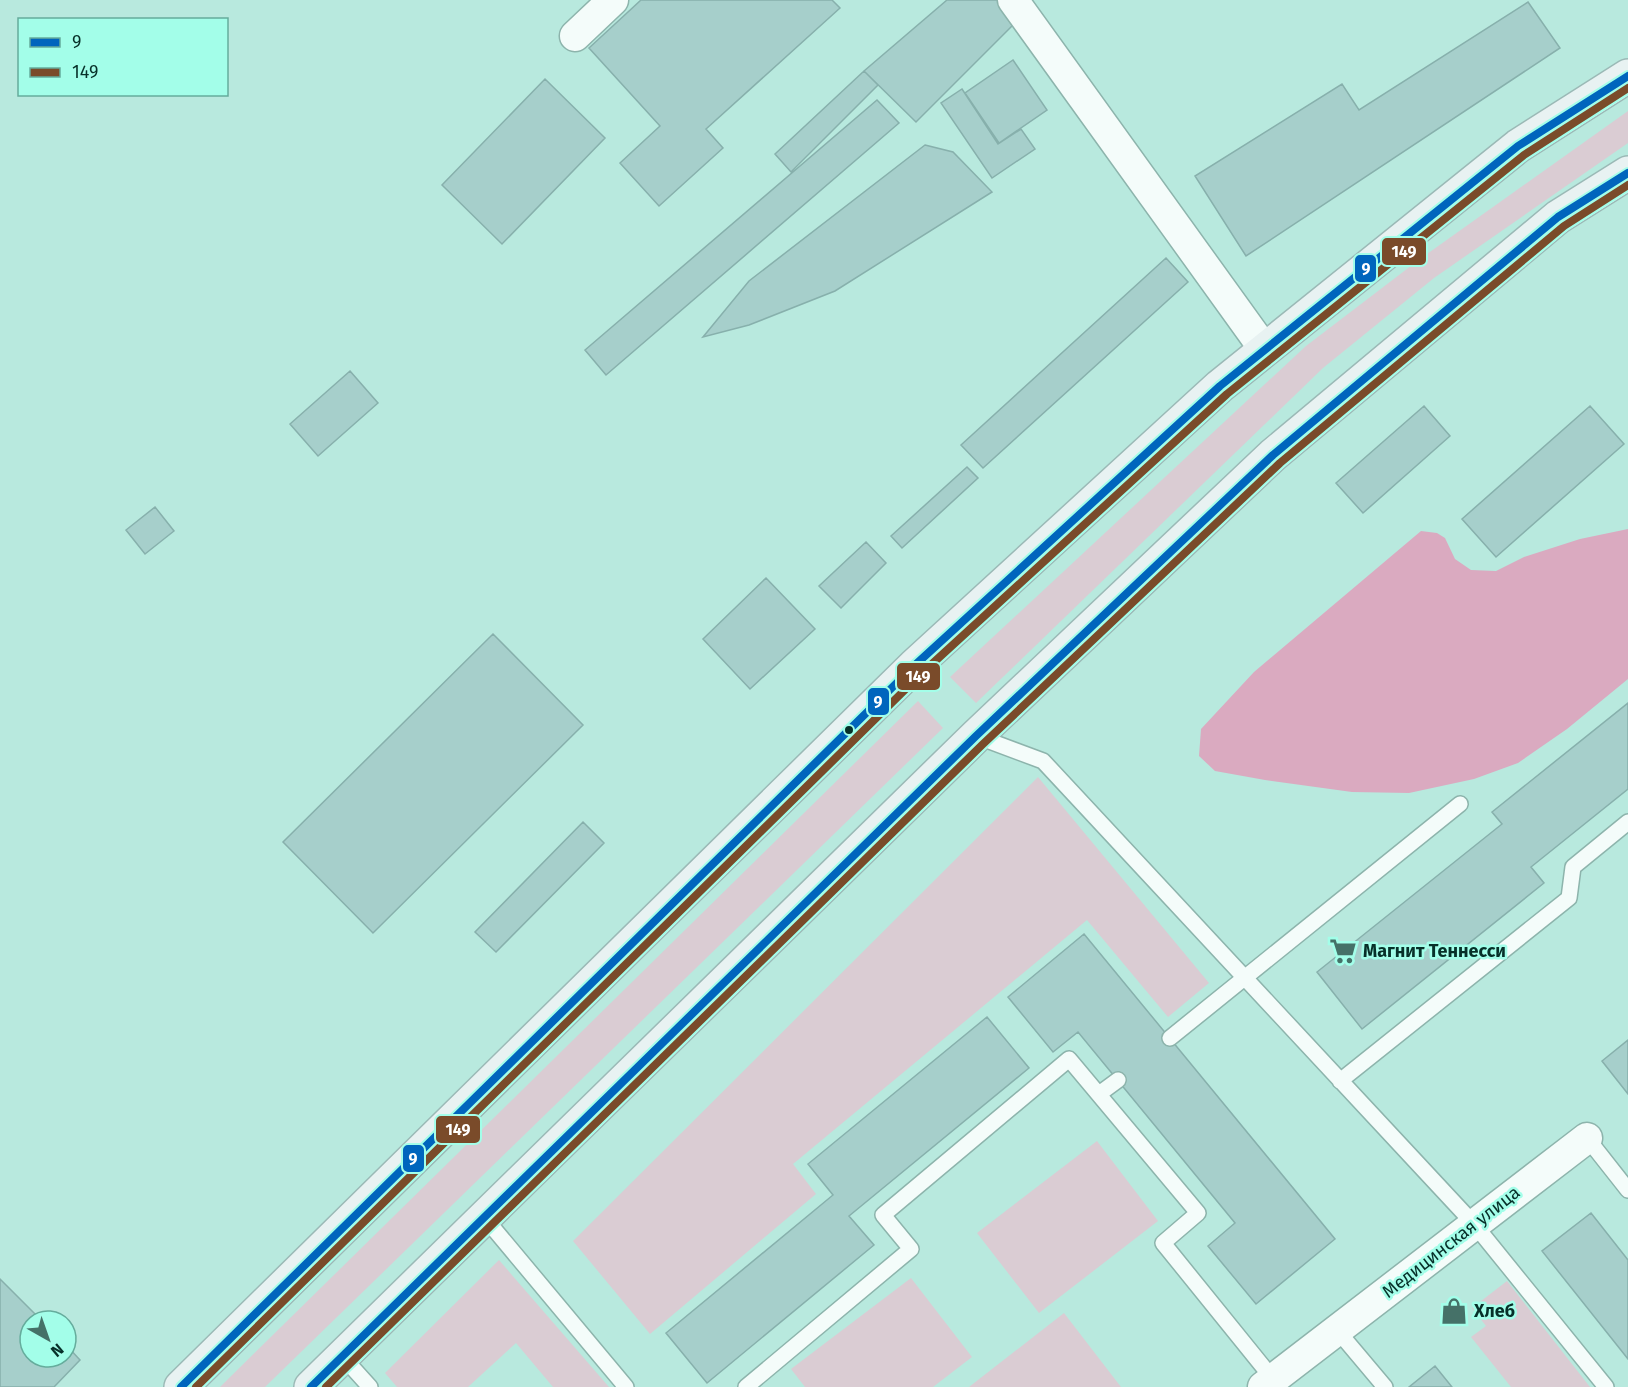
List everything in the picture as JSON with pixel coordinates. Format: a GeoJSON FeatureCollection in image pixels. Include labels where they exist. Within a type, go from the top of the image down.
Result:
{"type":"FeatureCollection","features":[{"type":"Feature","properties":{"kind":"main road"},"geometry":{"type":"LineString","coordinates":[[181,1387],[914,666],[1220,386],[1518,146],[1628,76]]}},
{"type":"Feature","properties":{"kind":"main road"},"geometry":{"type":"LineString","coordinates":[[311,1387],[976,736],[1273,455],[1558,217],[1628,173]]}},
{"type":"Feature","properties":{"kind":"street"},"geometry":{"type":"LineString","coordinates":[[575,36],[613,0]]}},
{"type":"Feature","properties":{"kind":"street"},"geometry":{"type":"LineString","coordinates":[[1013,0],[1265,350]]}},
{"type":"Feature","properties":{"kind":"street","name":"Медицинская улица"},"geometry":{"type":"LineString","coordinates":[[1268,1383],[1587,1138]]}},
{"type":"Feature","properties":{"kind":"lane"},"geometry":{"type":"LineString","coordinates":[[976,736],[1043,761],[1474,1224],[1606,1387]]}},
{"type":"Feature","properties":{"kind":"lane"},"geometry":{"type":"LineString","coordinates":[[1170,1038],[1460,804]]}},
{"type":"Feature","properties":{"kind":"lane"},"geometry":{"type":"LineString","coordinates":[[1340,1081],[1569,898],[1573,867],[1628,822]]}},
{"type":"Feature","properties":{"kind":"lane"},"geometry":{"type":"LineString","coordinates":[[746,1387],[911,1249],[883,1215],[1069,1059],[1198,1213],[1163,1243],[1268,1383]]}},
{"type":"Feature","properties":{"kind":"lane"},"geometry":{"type":"LineString","coordinates":[[1099,1094],[1118,1080]]}},
{"type":"Feature","properties":{"kind":"lane","name":"Медицинская улица"},"geometry":{"type":"LineString","coordinates":[[1587,1138],[1628,1190]]}},
{"type":"Feature","properties":{"kind":"lane"},"geometry":{"type":"LineString","coordinates":[[484,1217],[626,1387]]}},
{"type":"Feature","properties":{"kind":"lane"},"geometry":{"type":"LineString","coordinates":[[1337,1330],[1385,1387]]}},
{"type":"Feature","properties":{"kind":"lane"},"geometry":{"type":"LineString","coordinates":[[342,1356],[370,1387]]}},
{"type":"Feature","properties":{"kind":"shaded area"},"geometry":{"type":"Polygon","coordinates":[[[1628,111],[1628,143],[1434,278],[1323,368],[976,703],[950,677],[1306,346],[1420,259],[1628,111]]]}},
{"type":"Feature","properties":{"kind":"shaded area"},"geometry":{"type":"Polygon","coordinates":[[[1628,529],[1628,679],[1567,729],[1518,763],[1474,779],[1409,793],[1352,792],[1215,771],[1199,756],[1201,729],[1254,672],[1421,531],[1437,533],[1445,538],[1455,559],[1471,570],[1496,571],[1524,557],[1580,539],[1628,529]]]}},
{"type":"Feature","properties":{"kind":"shaded area"},"geometry":{"type":"Polygon","coordinates":[[[918,701],[943,728],[265,1387],[220,1387],[918,701]]]}},
{"type":"Feature","properties":{"kind":"shaded area"},"geometry":{"type":"Polygon","coordinates":[[[1038,777],[1209,983],[1168,1017],[1087,920],[793,1164],[816,1194],[650,1334],[573,1241],[1038,777]]]}},
{"type":"Feature","properties":{"kind":"shaded area"},"geometry":{"type":"Polygon","coordinates":[[[1097,1141],[1158,1221],[1039,1313],[977,1233],[1097,1141]]]}},
{"type":"Feature","properties":{"kind":"shaded area"},"geometry":{"type":"Polygon","coordinates":[[[499,1260],[609,1387],[553,1387],[516,1343],[468,1387],[397,1387],[385,1373],[499,1260]]]}},
{"type":"Feature","properties":{"kind":"shaded area"},"geometry":{"type":"Polygon","coordinates":[[[911,1278],[972,1357],[933,1387],[805,1387],[791,1369],[911,1278]]]}},
{"type":"Feature","properties":{"kind":"shaded area"},"geometry":{"type":"Polygon","coordinates":[[[1507,1281],[1590,1387],[1511,1387],[1471,1337],[1486,1326],[1472,1308],[1507,1281]]]}},
{"type":"Feature","properties":{"kind":"shaded area"},"geometry":{"type":"Polygon","coordinates":[[[1064,1313],[1121,1387],[969,1387],[1064,1313]]]}},
{"type":"Feature","properties":{"kind":"building"},"geometry":{"type":"Polygon","coordinates":[[[641,0],[832,0],[840,8],[706,129],[723,148],[659,206],[620,163],[660,126],[589,48],[641,0]]]}},
{"type":"Feature","properties":{"kind":"building"},"geometry":{"type":"Polygon","coordinates":[[[947,0],[1000,0],[1019,19],[916,122],[864,71],[947,0]]]}},
{"type":"Feature","properties":{"kind":"building"},"geometry":{"type":"Polygon","coordinates":[[[1528,2],[1560,48],[1246,256],[1195,176],[1342,84],[1359,110],[1528,2]]]}},
{"type":"Feature","properties":{"kind":"building"},"geometry":{"type":"Polygon","coordinates":[[[1013,60],[1047,110],[999,143],[965,93],[1013,60]]]}},
{"type":"Feature","properties":{"kind":"building"},"geometry":{"type":"Polygon","coordinates":[[[864,71],[878,85],[791,172],[775,154],[864,71]]]}},
{"type":"Feature","properties":{"kind":"building"},"geometry":{"type":"Polygon","coordinates":[[[545,79],[605,138],[502,244],[442,185],[545,79]]]}},
{"type":"Feature","properties":{"kind":"building"},"geometry":{"type":"Polygon","coordinates":[[[962,89],[998,144],[1021,129],[1035,149],[992,178],[941,103],[962,89]]]}},
{"type":"Feature","properties":{"kind":"building"},"geometry":{"type":"Polygon","coordinates":[[[877,100],[899,123],[606,375],[585,350],[877,100]]]}},
{"type":"Feature","properties":{"kind":"building"},"geometry":{"type":"Polygon","coordinates":[[[925,145],[953,152],[992,192],[835,291],[749,325],[703,337],[749,281],[925,145]]]}},
{"type":"Feature","properties":{"kind":"building"},"geometry":{"type":"Polygon","coordinates":[[[1166,258],[1188,282],[983,468],[961,445],[1166,258]]]}},
{"type":"Feature","properties":{"kind":"building"},"geometry":{"type":"Polygon","coordinates":[[[350,371],[378,403],[318,456],[290,424],[350,371]]]}},
{"type":"Feature","properties":{"kind":"building"},"geometry":{"type":"Polygon","coordinates":[[[1424,406],[1450,436],[1363,513],[1336,483],[1424,406]]]}},
{"type":"Feature","properties":{"kind":"building"},"geometry":{"type":"Polygon","coordinates":[[[1590,406],[1624,444],[1496,557],[1462,519],[1590,406]]]}},
{"type":"Feature","properties":{"kind":"building"},"geometry":{"type":"Polygon","coordinates":[[[967,467],[978,478],[902,548],[891,536],[967,467]]]}},
{"type":"Feature","properties":{"kind":"building"},"geometry":{"type":"Polygon","coordinates":[[[155,507],[174,531],[145,554],[126,530],[155,507]]]}},
{"type":"Feature","properties":{"kind":"building"},"geometry":{"type":"Polygon","coordinates":[[[866,542],[886,563],[841,608],[819,586],[866,542]]]}},
{"type":"Feature","properties":{"kind":"building"},"geometry":{"type":"Polygon","coordinates":[[[766,578],[815,629],[750,689],[703,639],[766,578]]]}},
{"type":"Feature","properties":{"kind":"building"},"geometry":{"type":"Polygon","coordinates":[[[493,634],[583,725],[373,933],[283,842],[493,634]]]}},
{"type":"Feature","properties":{"kind":"building"},"geometry":{"type":"Polygon","coordinates":[[[1628,703],[1628,789],[1531,867],[1544,883],[1362,1029],[1317,972],[1502,824],[1492,812],[1628,703]]]}},
{"type":"Feature","properties":{"kind":"building"},"geometry":{"type":"Polygon","coordinates":[[[583,822],[604,843],[496,952],[475,932],[583,822]]]}},
{"type":"Feature","properties":{"kind":"building"},"geometry":{"type":"Polygon","coordinates":[[[1084,934],[1335,1239],[1256,1304],[1208,1246],[1235,1223],[1078,1032],[1053,1052],[1008,997],[1084,934]]]}},
{"type":"Feature","properties":{"kind":"building"},"geometry":{"type":"Polygon","coordinates":[[[987,1017],[1029,1068],[849,1216],[874,1245],[707,1383],[666,1333],[833,1195],[808,1164],[987,1017]]]}},
{"type":"Feature","properties":{"kind":"building"},"geometry":{"type":"Polygon","coordinates":[[[1628,1040],[1628,1094],[1602,1061],[1628,1040]]]}},
{"type":"Feature","properties":{"kind":"building"},"geometry":{"type":"Polygon","coordinates":[[[1591,1213],[1628,1260],[1628,1359],[1542,1251],[1591,1213]]]}},
{"type":"Feature","properties":{"kind":"building"},"geometry":{"type":"Polygon","coordinates":[[[0,1279],[30,1309],[18,1309],[18,1369],[71,1369],[54,1387],[0,1387],[0,1279]]]}},
{"type":"Feature","properties":{"kind":"building"},"geometry":{"type":"Polygon","coordinates":[[[1435,1366],[1452,1387],[1409,1387],[1435,1366]]]}},
{"type":"Feature","properties":{"kind":"transit line","name":"9"},"geometry":{"type":"LineString","coordinates":[[181,1387],[914,666],[1220,386],[1518,146],[1628,76]]}},
{"type":"Feature","properties":{"kind":"transit line","name":"149"},"geometry":{"type":"LineString","coordinates":[[196,1387],[921,674],[1227,394],[1524,155],[1628,88]]}},
{"type":"Feature","properties":{"kind":"transit line","name":"9"},"geometry":{"type":"LineString","coordinates":[[311,1387],[976,736],[1273,455],[1558,217],[1628,173]]}},
{"type":"Feature","properties":{"kind":"transit line","name":"149"},"geometry":{"type":"LineString","coordinates":[[326,1387],[983,744],[1280,463],[1564,226],[1628,185]]}},
{"type":"Feature","properties":{"kind":"place","name":"Магнит Теннесси"},"geometry":{"type":"Point","coordinates":[1343,951]}},
{"type":"Feature","properties":{"kind":"place","name":"Хлеб"},"geometry":{"type":"Point","coordinates":[1454,1311]}}]}
